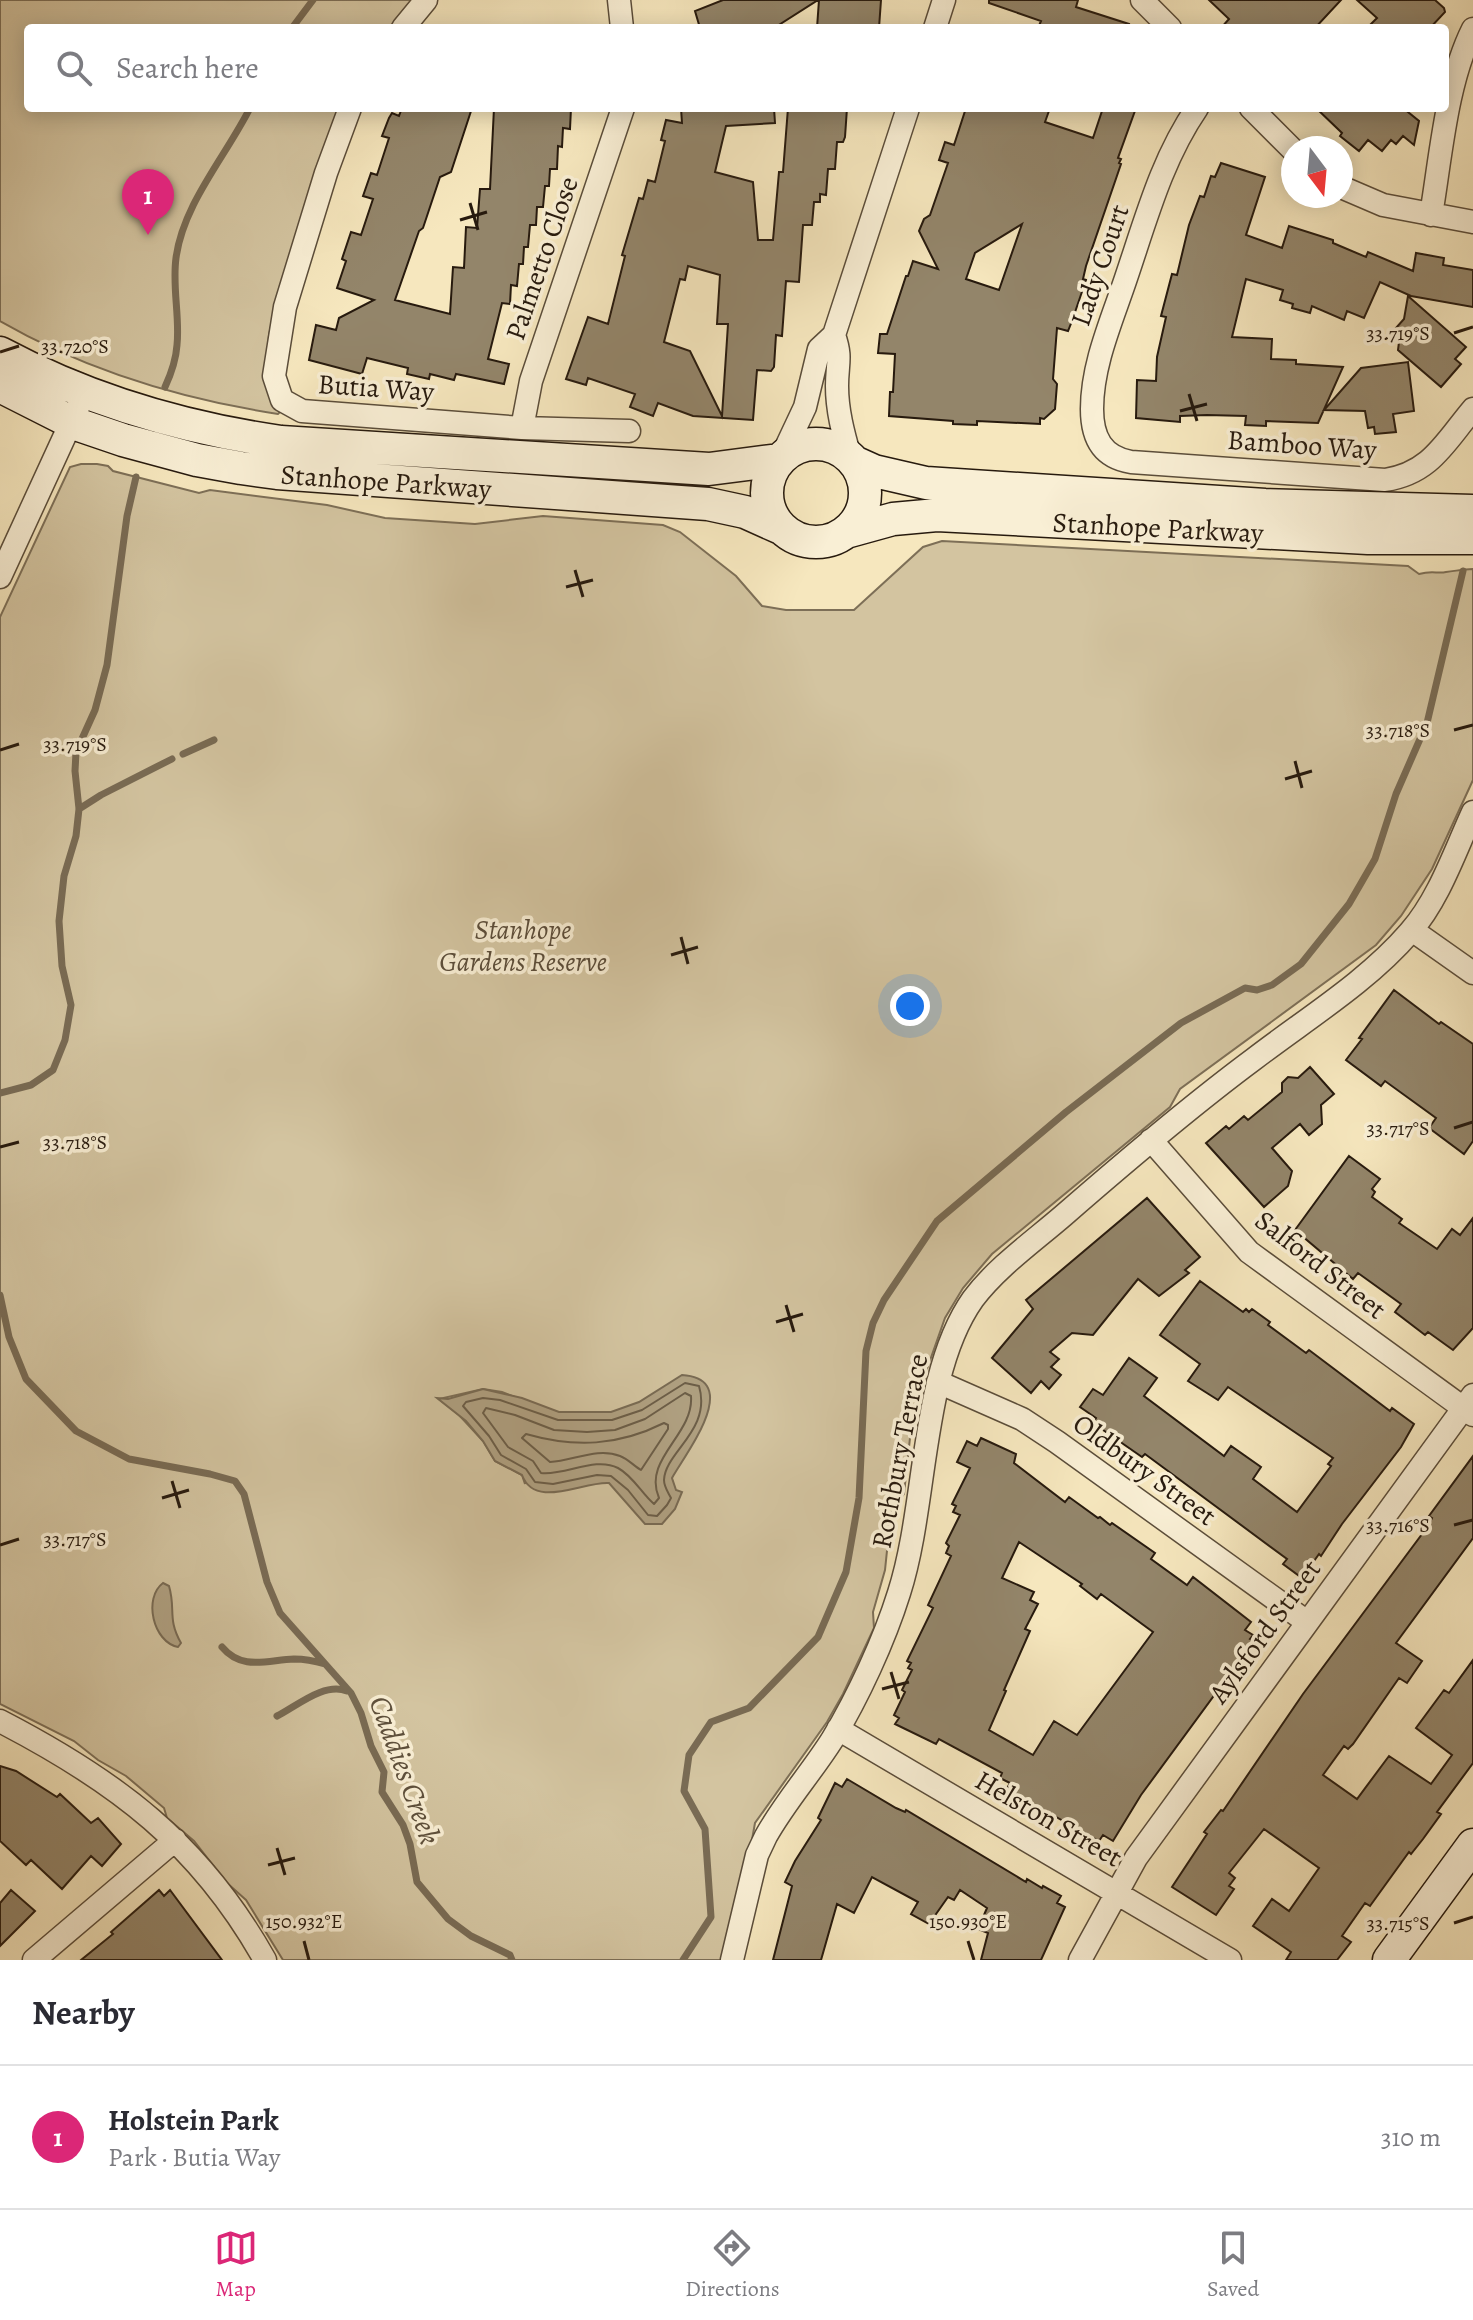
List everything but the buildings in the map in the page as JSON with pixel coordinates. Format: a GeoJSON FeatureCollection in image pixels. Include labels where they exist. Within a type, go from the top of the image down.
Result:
{"type":"FeatureCollection","features":[{"type":"Feature","properties":{"kind":"main road","name":"Stanhope Parkway"},"geometry":{"type":"LineString","coordinates":[[0,353],[85,392],[129,408],[250,438],[311,445],[709,469],[780,459]]}},
{"type":"Feature","properties":{"kind":"main road","name":"Stanhope Parkway"},"geometry":{"type":"LineString","coordinates":[[0,386],[73,423],[197,460],[277,473],[708,504],[745,512],[783,529]]}},
{"type":"Feature","properties":{"kind":"main road"},"geometry":{"type":"LineString","coordinates":[[815,443],[828,445],[852,459],[861,473],[865,498],[855,523],[846,532],[814,542],[799,539],[783,529],[767,501],[769,479],[780,459],[803,445],[815,443]]}},
{"type":"Feature","properties":{"kind":"main road","name":"Stanhope Parkway"},"geometry":{"type":"LineString","coordinates":[[852,459],[874,471],[926,483],[1265,505],[1473,511]]}},
{"type":"Feature","properties":{"kind":"main road","name":"Stanhope Parkway"},"geometry":{"type":"LineString","coordinates":[[846,532],[893,519],[937,515],[1368,538],[1473,538]]}},
{"type":"Feature","properties":{"kind":"main road"},"geometry":{"type":"LineString","coordinates":[[1389,1960],[1473,1845]]}},
{"type":"Feature","properties":{"kind":"main road"},"geometry":{"type":"LineString","coordinates":[[1410,1960],[1473,1874]]}},
{"type":"Feature","properties":{"kind":"street"},"geometry":{"type":"LineString","coordinates":[[406,24],[426,0]]}},
{"type":"Feature","properties":{"kind":"street"},"geometry":{"type":"LineString","coordinates":[[619,0],[622,24]]}},
{"type":"Feature","properties":{"kind":"street"},"geometry":{"type":"LineString","coordinates":[[936,24],[944,0]]}},
{"type":"Feature","properties":{"kind":"street"},"geometry":{"type":"LineString","coordinates":[[1142,0],[1166,24]]}},
{"type":"Feature","properties":{"kind":"street"},"geometry":{"type":"LineString","coordinates":[[1449,111],[1465,44],[1473,29]]}},
{"type":"Feature","properties":{"kind":"street","name":"Butia Way"},"geometry":{"type":"LineString","coordinates":[[349,112],[326,173],[285,307],[274,376],[276,389],[290,407],[302,411],[522,428],[629,431]]}},
{"type":"Feature","properties":{"kind":"street","name":"Palmetto Close"},"geometry":{"type":"LineString","coordinates":[[522,428],[531,381],[622,112]]}},
{"type":"Feature","properties":{"kind":"street"},"geometry":{"type":"LineString","coordinates":[[780,459],[805,407],[819,349],[834,335],[907,112]]}},
{"type":"Feature","properties":{"kind":"street","name":"Lady Court"},"geometry":{"type":"LineString","coordinates":[[1103,448],[1092,410],[1101,351],[1160,177],[1179,134],[1194,112]]}},
{"type":"Feature","properties":{"kind":"street"},"geometry":{"type":"LineString","coordinates":[[1255,112],[1281,138]]}},
{"type":"Feature","properties":{"kind":"street"},"geometry":{"type":"LineString","coordinates":[[1431,215],[1449,112]]}},
{"type":"Feature","properties":{"kind":"street"},"geometry":{"type":"LineString","coordinates":[[1353,192],[1383,205],[1473,222]]}},
{"type":"Feature","properties":{"kind":"street"},"geometry":{"type":"LineString","coordinates":[[834,335],[840,354],[838,406],[852,459]]}},
{"type":"Feature","properties":{"kind":"street"},"geometry":{"type":"LineString","coordinates":[[0,577],[85,392]]}},
{"type":"Feature","properties":{"kind":"street","name":"Bamboo Way"},"geometry":{"type":"LineString","coordinates":[[1103,448],[1109,455],[1131,462],[1385,480],[1410,474],[1431,461],[1473,409]]}},
{"type":"Feature","properties":{"kind":"street","name":"Rothbury Terrace"},"geometry":{"type":"LineString","coordinates":[[732,1960],[757,1855],[766,1836],[838,1729],[875,1653],[905,1575],[917,1523],[938,1382],[960,1323],[974,1298],[997,1273],[1151,1140],[1357,981],[1412,930],[1440,884],[1473,812]]}},
{"type":"Feature","properties":{"kind":"street"},"geometry":{"type":"LineString","coordinates":[[1412,930],[1473,973]]}},
{"type":"Feature","properties":{"kind":"street","name":"Salford Street"},"geometry":{"type":"LineString","coordinates":[[1151,1140],[1249,1252],[1470,1406]]}},
{"type":"Feature","properties":{"kind":"street","name":"Oldbury Street"},"geometry":{"type":"LineString","coordinates":[[938,1382],[1034,1427],[1307,1622]]}},
{"type":"Feature","properties":{"kind":"street","name":"Aylsford Street"},"geometry":{"type":"LineString","coordinates":[[1080,1960],[1136,1858],[1307,1622],[1470,1406]]}},
{"type":"Feature","properties":{"kind":"street"},"geometry":{"type":"LineString","coordinates":[[0,1721],[39,1740],[108,1783],[175,1840],[205,1872],[265,1960]]}},
{"type":"Feature","properties":{"kind":"street","name":"Helston Street"},"geometry":{"type":"LineString","coordinates":[[838,1729],[1230,1960]]}},
{"type":"Feature","properties":{"kind":"street"},"geometry":{"type":"LineString","coordinates":[[34,1960],[175,1840]]}},
{"type":"Feature","properties":{"kind":"green space"},"geometry":{"type":"Polygon","coordinates":[[[0,0],[414,0],[393,24],[24,24],[24,112],[338,112],[280,286],[269,335],[265,381],[272,402],[281,411],[278,414],[206,400],[135,380],[66,354],[0,321],[0,0]]]}},
{"type":"Feature","properties":{"kind":"green space","name":"Stanhope Gardens Reserve"},"geometry":{"type":"Polygon","coordinates":[[[97,464],[199,493],[210,490],[327,505],[385,518],[475,524],[543,516],[663,525],[680,532],[736,576],[762,606],[786,610],[854,610],[923,547],[942,541],[1408,566],[1419,574],[1473,569],[1473,780],[1432,869],[1401,916],[1376,945],[1180,1089],[1170,1107],[992,1254],[963,1288],[945,1318],[927,1369],[910,1438],[904,1494],[891,1512],[885,1570],[873,1612],[874,1628],[827,1722],[755,1823],[737,1923],[721,1960],[283,1960],[246,1900],[227,1883],[194,1841],[167,1818],[164,1808],[126,1776],[74,1741],[0,1704],[0,617],[70,467],[97,464]],[[483,1389],[439,1399],[483,1441],[495,1461],[522,1475],[525,1484],[533,1404],[502,1392],[483,1389]]]}},
{"type":"Feature","properties":{"kind":"water"},"geometry":{"type":"Polygon","coordinates":[[[682,1375],[700,1380],[709,1389],[710,1403],[698,1435],[672,1478],[676,1490],[682,1492],[675,1509],[662,1524],[645,1524],[609,1483],[561,1491],[537,1491],[528,1485],[522,1475],[495,1461],[466,1421],[437,1398],[448,1399],[483,1389],[522,1398],[559,1412],[611,1412],[639,1402],[682,1375]]]}},
{"type":"Feature","properties":{"kind":"water"},"geometry":{"type":"Polygon","coordinates":[[[163,1583],[169,1586],[171,1594],[174,1627],[181,1643],[178,1647],[162,1637],[154,1619],[153,1599],[163,1583]]]}},
{"type":"Feature","properties":{"kind":"waterway"},"geometry":{"type":"LineString","coordinates":[[295,24],[313,0]]}},
{"type":"Feature","properties":{"kind":"waterway"},"geometry":{"type":"LineString","coordinates":[[165,387],[176,351],[175,269],[180,238],[196,199],[248,112]]}},
{"type":"Feature","properties":{"kind":"waterway"},"geometry":{"type":"LineString","coordinates":[[0,1093],[31,1085],[53,1070],[65,1040],[71,1005],[62,966],[59,921],[64,876],[76,836],[79,809],[76,752],[95,710],[107,665],[127,516],[136,477]]}},
{"type":"Feature","properties":{"kind":"waterway"},"geometry":{"type":"LineString","coordinates":[[683,1960],[711,1917],[705,1829],[684,1791],[689,1755],[711,1722],[749,1708],[818,1637],[846,1572],[859,1498],[866,1351],[873,1323],[884,1300],[937,1221],[1066,1112],[1181,1023],[1245,988],[1257,990],[1272,985],[1301,964],[1349,904],[1375,859],[1396,794],[1427,723],[1463,571]]}},
{"type":"Feature","properties":{"kind":"waterway"},"geometry":{"type":"LineString","coordinates":[[183,754],[214,740]]}},
{"type":"Feature","properties":{"kind":"waterway"},"geometry":{"type":"LineString","coordinates":[[79,809],[172,759]]}},
{"type":"Feature","properties":{"kind":"waterway","name":"Caddies Creek"},"geometry":{"type":"LineString","coordinates":[[0,1295],[9,1337],[26,1379],[76,1431],[129,1459],[235,1481],[244,1494],[267,1582],[280,1613],[351,1693],[361,1713],[371,1746],[384,1772],[382,1792],[403,1825],[410,1844],[417,1882],[448,1919],[471,1936],[510,1955],[512,1960]]}},
{"type":"Feature","properties":{"kind":"waterway"},"geometry":{"type":"LineString","coordinates":[[222,1647],[246,1662],[298,1659],[325,1664]]}},
{"type":"Feature","properties":{"kind":"waterway"},"geometry":{"type":"LineString","coordinates":[[277,1716],[320,1692],[347,1691]]}},
{"type":"Feature","properties":{"kind":"place","name":"Holstein Park"},"geometry":{"type":"Point","coordinates":[148,235]}}]}
